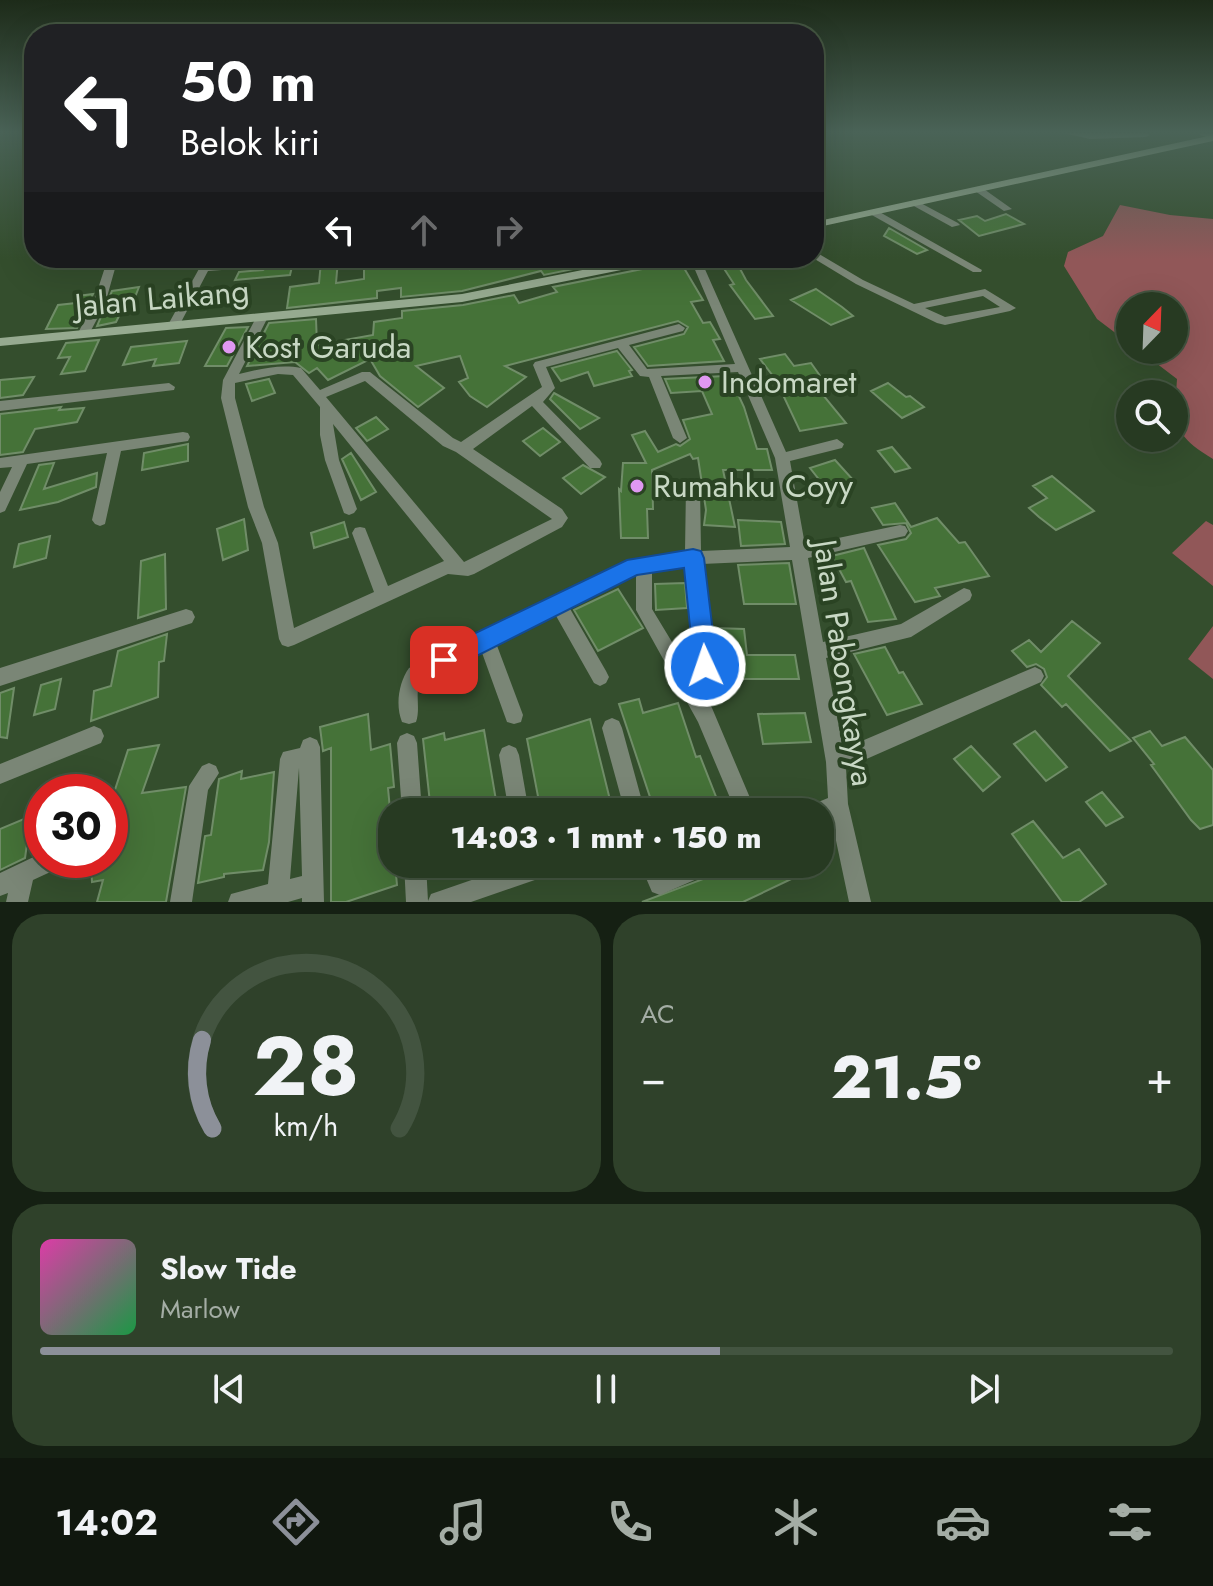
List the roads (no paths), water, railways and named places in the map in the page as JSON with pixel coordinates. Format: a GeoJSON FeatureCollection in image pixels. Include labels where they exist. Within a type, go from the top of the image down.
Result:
{"type":"FeatureCollection","features":[{"type":"Feature","properties":{"kind":"main road"},"geometry":{"type":"LineString","coordinates":[[824,223],[1043,175]]}},
{"type":"Feature","properties":{"kind":"main road","name":"Jalan Laikang"},"geometry":{"type":"LineString","coordinates":[[0,342],[485,295],[613,268]]}},
{"type":"Feature","properties":{"kind":"street"},"geometry":{"type":"LineString","coordinates":[[978,189],[1007,209]]}},
{"type":"Feature","properties":{"kind":"street"},"geometry":{"type":"LineString","coordinates":[[915,203],[955,225]]}},
{"type":"Feature","properties":{"kind":"street"},"geometry":{"type":"LineString","coordinates":[[873,212],[977,270]]}},
{"type":"Feature","properties":{"kind":"street"},"geometry":{"type":"LineString","coordinates":[[824,259],[914,307],[945,321],[1010,308],[985,292],[914,307]]}},
{"type":"Feature","properties":{"kind":"street"},"geometry":{"type":"LineString","coordinates":[[84,333],[99,304],[110,268]]}},
{"type":"Feature","properties":{"kind":"street"},"geometry":{"type":"LineString","coordinates":[[175,323],[204,268]]}},
{"type":"Feature","properties":{"kind":"street","name":"Jalan Pabongkayya"},"geometry":{"type":"LineString","coordinates":[[699,268],[782,458],[836,762],[838,804],[860,902]]}},
{"type":"Feature","properties":{"kind":"street"},"geometry":{"type":"LineString","coordinates":[[262,317],[229,380],[228,398],[256,507],[270,543],[288,639],[447,567],[468,569],[557,523],[560,518],[557,513],[448,442],[366,375],[323,402]]}},
{"type":"Feature","properties":{"kind":"street"},"geometry":{"type":"LineString","coordinates":[[461,448],[471,444],[513,409],[535,399],[549,388],[539,365],[679,328]]}},
{"type":"Feature","properties":{"kind":"street"},"geometry":{"type":"LineString","coordinates":[[620,342],[637,368],[654,374],[743,368]]}},
{"type":"Feature","properties":{"kind":"street"},"geometry":{"type":"LineString","coordinates":[[229,380],[278,370],[297,371],[458,566]]}},
{"type":"Feature","properties":{"kind":"street"},"geometry":{"type":"LineString","coordinates":[[654,374],[680,438]]}},
{"type":"Feature","properties":{"kind":"street"},"geometry":{"type":"LineString","coordinates":[[0,406],[169,387]]}},
{"type":"Feature","properties":{"kind":"street"},"geometry":{"type":"LineString","coordinates":[[535,399],[595,464]]}},
{"type":"Feature","properties":{"kind":"street"},"geometry":{"type":"LineString","coordinates":[[323,402],[330,459],[349,509]]}},
{"type":"Feature","properties":{"kind":"street"},"geometry":{"type":"LineString","coordinates":[[0,463],[183,437]]}},
{"type":"Feature","properties":{"kind":"street"},"geometry":{"type":"LineString","coordinates":[[782,458],[837,444]]}},
{"type":"Feature","properties":{"kind":"street"},"geometry":{"type":"LineString","coordinates":[[100,520],[115,448]]}},
{"type":"Feature","properties":{"kind":"street"},"geometry":{"type":"LineString","coordinates":[[0,507],[22,461]]}},
{"type":"Feature","properties":{"kind":"street"},"geometry":{"type":"LineString","coordinates":[[693,486],[693,558],[705,666]]}},
{"type":"Feature","properties":{"kind":"street"},"geometry":{"type":"LineString","coordinates":[[409,715],[409,683],[415,674],[644,564],[693,558],[800,553],[900,531]]}},
{"type":"Feature","properties":{"kind":"street"},"geometry":{"type":"LineString","coordinates":[[360,533],[384,597]]}},
{"type":"Feature","properties":{"kind":"street"},"geometry":{"type":"LineString","coordinates":[[644,564],[644,610],[705,715],[740,798]]}},
{"type":"Feature","properties":{"kind":"street"},"geometry":{"type":"LineString","coordinates":[[818,652],[905,631],[964,595]]}},
{"type":"Feature","properties":{"kind":"street"},"geometry":{"type":"LineString","coordinates":[[559,606],[600,677]]}},
{"type":"Feature","properties":{"kind":"street"},"geometry":{"type":"LineString","coordinates":[[0,677],[186,617]]}},
{"type":"Feature","properties":{"kind":"street"},"geometry":{"type":"LineString","coordinates":[[486,639],[514,715]]}},
{"type":"Feature","properties":{"kind":"street"},"geometry":{"type":"LineString","coordinates":[[836,762],[1035,676]]}},
{"type":"Feature","properties":{"kind":"street"},"geometry":{"type":"LineString","coordinates":[[612,728],[631,798]]}},
{"type":"Feature","properties":{"kind":"street"},"geometry":{"type":"LineString","coordinates":[[0,774],[94,736]]}},
{"type":"Feature","properties":{"kind":"street"},"geometry":{"type":"LineString","coordinates":[[407,743],[411,798]]}},
{"type":"Feature","properties":{"kind":"street"},"geometry":{"type":"LineString","coordinates":[[239,902],[278,898],[313,893],[309,752],[290,759],[278,898]]}},
{"type":"Feature","properties":{"kind":"street"},"geometry":{"type":"LineString","coordinates":[[509,755],[517,798]]}},
{"type":"Feature","properties":{"kind":"street"},"geometry":{"type":"LineString","coordinates":[[181,902],[199,786],[209,773]]}},
{"type":"Feature","properties":{"kind":"street"},"geometry":{"type":"LineString","coordinates":[[834,806],[838,804]]}},
{"type":"Feature","properties":{"kind":"street"},"geometry":{"type":"LineString","coordinates":[[0,885],[23,875]]}},
{"type":"Feature","properties":{"kind":"street"},"geometry":{"type":"LineString","coordinates":[[17,902],[23,875]]}},
{"type":"Feature","properties":{"kind":"street"},"geometry":{"type":"LineString","coordinates":[[416,878],[417,902]]}},
{"type":"Feature","properties":{"kind":"street"},"geometry":{"type":"LineString","coordinates":[[439,902],[504,878]]}},
{"type":"Feature","properties":{"kind":"street"},"geometry":{"type":"LineString","coordinates":[[657,878],[660,884],[674,878]]}},
{"type":"Feature","properties":{"kind":"place","name":"Kost Garuda"},"geometry":{"type":"Point","coordinates":[229,347]}},
{"type":"Feature","properties":{"kind":"place","name":"Indomaret"},"geometry":{"type":"Point","coordinates":[705,382]}},
{"type":"Feature","properties":{"kind":"place","name":"Rumahku Coyy"},"geometry":{"type":"Point","coordinates":[637,486]}}]}
